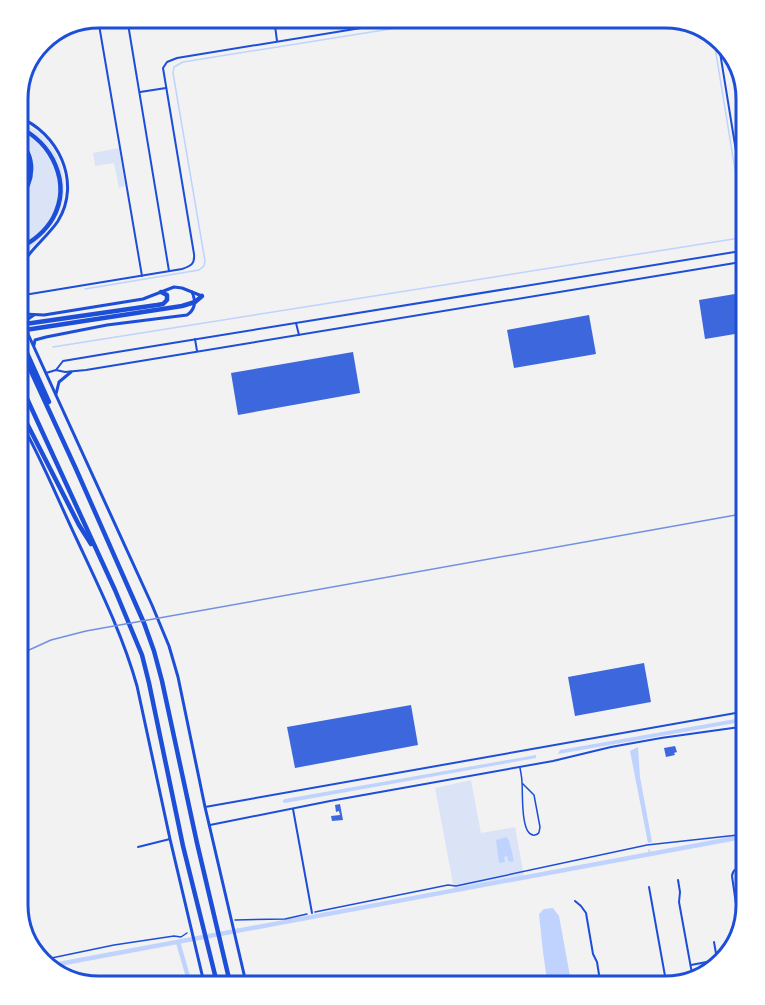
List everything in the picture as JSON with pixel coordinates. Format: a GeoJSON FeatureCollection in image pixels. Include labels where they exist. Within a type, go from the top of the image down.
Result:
{"type":"FeatureCollection","features":[{"type":"Feature","properties":{"kind":"highway"},"geometry":{"type":"LineString","coordinates":[[29,133],[47,148],[56,168],[60,189],[55,213],[50,222],[29,243]]}},
{"type":"Feature","properties":{"kind":"highway"},"geometry":{"type":"LineString","coordinates":[[29,156],[32,168],[29,183]]}},
{"type":"Feature","properties":{"kind":"highway"},"geometry":{"type":"LineString","coordinates":[[29,323],[157,305],[167,300],[167,295],[161,292]]}},
{"type":"Feature","properties":{"kind":"highway"},"geometry":{"type":"LineString","coordinates":[[29,329],[182,306],[195,303],[202,296]]}},
{"type":"Feature","properties":{"kind":"highway"},"geometry":{"type":"LineString","coordinates":[[29,358],[144,623],[154,651],[228,976]]}},
{"type":"Feature","properties":{"kind":"highway"},"geometry":{"type":"LineString","coordinates":[[29,366],[77,471]]}},
{"type":"Feature","properties":{"kind":"highway"},"geometry":{"type":"LineString","coordinates":[[29,401],[115,590],[141,655],[215,976]]}},
{"type":"Feature","properties":{"kind":"highway"},"geometry":{"type":"LineString","coordinates":[[29,427],[79,525],[102,561]]}},
{"type":"Feature","properties":{"kind":"main road"},"geometry":{"type":"LineString","coordinates":[[29,122],[50,139],[59,152],[67,183],[66,199],[58,220],[29,254]]}},
{"type":"Feature","properties":{"kind":"main road"},"geometry":{"type":"LineString","coordinates":[[29,314],[143,299],[174,287],[202,296]]}},
{"type":"Feature","properties":{"kind":"main road"},"geometry":{"type":"LineString","coordinates":[[35,350],[34,343],[39,339],[107,325],[187,315],[195,306],[192,292]]}},
{"type":"Feature","properties":{"kind":"main road"},"geometry":{"type":"LineString","coordinates":[[29,319],[34,315]]}},
{"type":"Feature","properties":{"kind":"main road"},"geometry":{"type":"LineString","coordinates":[[29,336],[169,646],[178,677],[244,976]]}},
{"type":"Feature","properties":{"kind":"main road"},"geometry":{"type":"LineString","coordinates":[[57,398],[56,390],[59,382],[71,372]]}},
{"type":"Feature","properties":{"kind":"main road"},"geometry":{"type":"LineString","coordinates":[[29,438],[120,633],[129,658],[202,976]]}},
{"type":"Feature","properties":{"kind":"street"},"geometry":{"type":"LineString","coordinates":[[100,28],[142,276]]}},
{"type":"Feature","properties":{"kind":"street"},"geometry":{"type":"LineString","coordinates":[[129,28],[169,271]]}},
{"type":"Feature","properties":{"kind":"street"},"geometry":{"type":"LineString","coordinates":[[275,28],[276,41]]}},
{"type":"Feature","properties":{"kind":"street"},"geometry":{"type":"LineString","coordinates":[[29,294],[169,271],[189,266],[194,262],[163,68],[167,62],[177,58],[356,28]]}},
{"type":"Feature","properties":{"kind":"street"},"geometry":{"type":"LineString","coordinates":[[720,54],[736,151]]}},
{"type":"Feature","properties":{"kind":"street"},"geometry":{"type":"LineString","coordinates":[[140,93],[166,88]]}},
{"type":"Feature","properties":{"kind":"street"},"geometry":{"type":"LineString","coordinates":[[56,370],[63,361],[736,252]]}},
{"type":"Feature","properties":{"kind":"street"},"geometry":{"type":"LineString","coordinates":[[46,373],[56,370],[71,372],[736,263]]}},
{"type":"Feature","properties":{"kind":"street"},"geometry":{"type":"LineString","coordinates":[[296,323],[299,335]]}},
{"type":"Feature","properties":{"kind":"street"},"geometry":{"type":"LineString","coordinates":[[195,339],[197,351]]}},
{"type":"Feature","properties":{"kind":"street"},"geometry":{"type":"LineString","coordinates":[[206,807],[736,713]]}},
{"type":"Feature","properties":{"kind":"street"},"geometry":{"type":"LineString","coordinates":[[210,825],[553,761],[587,752],[736,728]]}},
{"type":"Feature","properties":{"kind":"street"},"geometry":{"type":"LineString","coordinates":[[293,809],[312,912]]}},
{"type":"Feature","properties":{"kind":"street"},"geometry":{"type":"LineString","coordinates":[[138,848],[170,839]]}},
{"type":"Feature","properties":{"kind":"street"},"geometry":{"type":"LineString","coordinates":[[736,869],[732,871],[732,876],[736,904]]}},
{"type":"Feature","properties":{"kind":"street"},"geometry":{"type":"LineString","coordinates":[[678,880],[679,902],[692,971]]}},
{"type":"Feature","properties":{"kind":"street"},"geometry":{"type":"LineString","coordinates":[[649,887],[665,976]]}},
{"type":"Feature","properties":{"kind":"street"},"geometry":{"type":"LineString","coordinates":[[576,902],[586,914],[599,976]]}},
{"type":"Feature","properties":{"kind":"street"},"geometry":{"type":"LineString","coordinates":[[714,942],[716,956]]}},
{"type":"Feature","properties":{"kind":"street"},"geometry":{"type":"LineString","coordinates":[[691,965],[709,961]]}},
{"type":"Feature","properties":{"kind":"lane"},"geometry":{"type":"LineString","coordinates":[[520,767],[521,800],[526,828],[532,835],[536,835],[540,827],[534,795],[522,783]]}},
{"type":"Feature","properties":{"kind":"path"},"geometry":{"type":"LineString","coordinates":[[234,921],[285,919],[406,893],[448,885],[456,886],[647,845],[736,835]]}},
{"type":"Feature","properties":{"kind":"path"},"geometry":{"type":"LineString","coordinates":[[52,958],[114,945],[174,936],[181,937]]}},
{"type":"Feature","properties":{"kind":"shaded area"},"geometry":{"type":"Polygon","coordinates":[[[29,126],[48,141],[60,161],[63,173],[64,197],[61,208],[44,235],[29,251],[29,126]]]}},
{"type":"Feature","properties":{"kind":"shaded area"},"geometry":{"type":"Polygon","coordinates":[[[119,148],[125,186],[119,188],[114,163],[95,166],[93,153],[119,148]]]}},
{"type":"Feature","properties":{"kind":"shaded area"},"geometry":{"type":"Polygon","coordinates":[[[471,780],[481,833],[515,827],[524,876],[454,889],[435,788],[471,780]]]}},
{"type":"Feature","properties":{"kind":"water"},"geometry":{"type":"Polygon","coordinates":[[[736,719],[736,723],[558,754],[560,750],[736,719]]]}},
{"type":"Feature","properties":{"kind":"water"},"geometry":{"type":"Polygon","coordinates":[[[638,747],[640,777],[652,842],[648,843],[630,751],[638,747]]]}},
{"type":"Feature","properties":{"kind":"water"},"geometry":{"type":"Polygon","coordinates":[[[536,755],[536,758],[283,802],[285,799],[536,755]]]}},
{"type":"Feature","properties":{"kind":"water"},"geometry":{"type":"Polygon","coordinates":[[[506,837],[509,840],[514,861],[509,862],[507,856],[504,857],[505,862],[499,863],[496,840],[506,837]]]}},
{"type":"Feature","properties":{"kind":"water"},"geometry":{"type":"Polygon","coordinates":[[[553,908],[559,916],[570,976],[546,976],[539,914],[544,909],[553,908]]]}},
{"type":"Feature","properties":{"kind":"building"},"geometry":{"type":"Polygon","coordinates":[[[736,294],[736,334],[705,339],[699,300],[736,294]]]}},
{"type":"Feature","properties":{"kind":"building"},"geometry":{"type":"Polygon","coordinates":[[[589,315],[596,354],[514,368],[507,330],[589,315]]]}},
{"type":"Feature","properties":{"kind":"building"},"geometry":{"type":"Polygon","coordinates":[[[353,352],[360,393],[238,415],[231,373],[353,352]]]}},
{"type":"Feature","properties":{"kind":"building"},"geometry":{"type":"Polygon","coordinates":[[[644,663],[651,702],[575,716],[568,677],[644,663]]]}},
{"type":"Feature","properties":{"kind":"building"},"geometry":{"type":"Polygon","coordinates":[[[411,705],[418,745],[295,768],[287,727],[411,705]]]}},
{"type":"Feature","properties":{"kind":"building"},"geometry":{"type":"Polygon","coordinates":[[[675,746],[677,752],[674,753],[675,755],[666,757],[664,748],[675,746]]]}},
{"type":"Feature","properties":{"kind":"building"},"geometry":{"type":"Polygon","coordinates":[[[340,804],[343,820],[332,821],[331,816],[340,815],[339,811],[336,812],[335,805],[340,804]]]}},
{"type":"Feature","properties":{"kind":"waterway"},"geometry":{"type":"LineString","coordinates":[[85,289],[199,270],[204,266],[173,73],[174,67],[183,62],[393,29]]}},
{"type":"Feature","properties":{"kind":"waterway"},"geometry":{"type":"LineString","coordinates":[[715,48],[736,176]]}},
{"type":"Feature","properties":{"kind":"waterway"},"geometry":{"type":"LineString","coordinates":[[53,347],[736,239]]}},
{"type":"Feature","properties":{"kind":"waterway"},"geometry":{"type":"LineString","coordinates":[[59,964],[736,838]]}},
{"type":"Feature","properties":{"kind":"waterway"},"geometry":{"type":"LineString","coordinates":[[649,850],[650,855]]}},
{"type":"Feature","properties":{"kind":"waterway"},"geometry":{"type":"LineString","coordinates":[[178,942],[188,976]]}},
{"type":"Feature","properties":{"kind":"railway"},"geometry":{"type":"LineString","coordinates":[[28,650],[51,640],[86,631],[736,515]]}}]}
